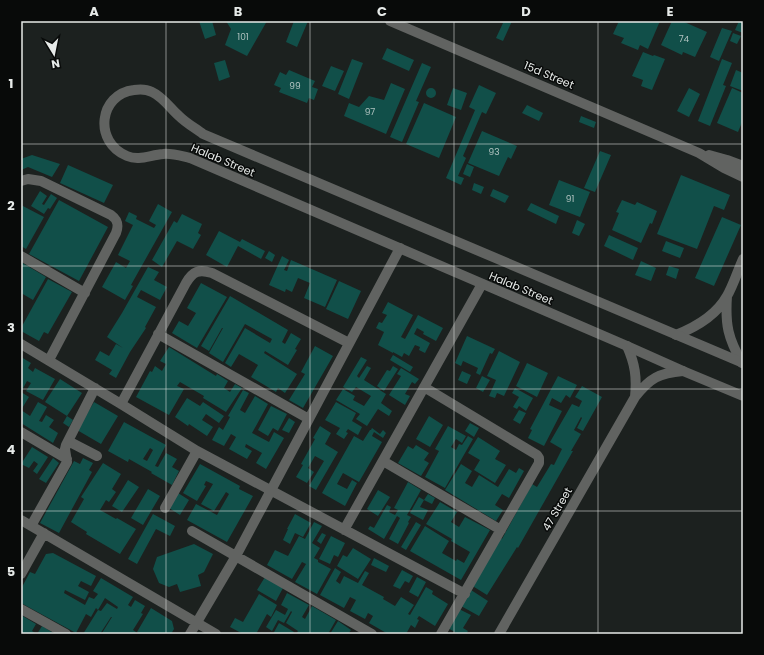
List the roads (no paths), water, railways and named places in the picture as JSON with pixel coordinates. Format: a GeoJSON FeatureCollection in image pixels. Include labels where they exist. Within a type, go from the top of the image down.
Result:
{"type":"FeatureCollection","features":[{"type":"Feature","properties":{"kind":"street","name":"15d Street"},"geometry":{"type":"LineString","coordinates":[[390,21],[699,152],[743,166]]}},
{"type":"Feature","properties":{"kind":"street","name":"Halab Street"},"geometry":{"type":"LineString","coordinates":[[742,363],[203,134],[184,121],[161,97],[151,91],[140,89],[130,90],[111,102],[106,112],[104,123],[105,134],[110,144],[118,151],[128,156],[139,158],[163,154],[190,158],[743,396]]}},
{"type":"Feature","properties":{"kind":"street","name":"15d Street"},"geometry":{"type":"LineString","coordinates":[[699,152],[724,168],[743,177]]}},
{"type":"Feature","properties":{"kind":"street"},"geometry":{"type":"LineString","coordinates":[[21,181],[28,179],[42,181],[111,215],[118,223],[116,233],[49,360]]}},
{"type":"Feature","properties":{"kind":"street"},"geometry":{"type":"LineString","coordinates":[[190,634],[236,556],[400,248]]}},
{"type":"Feature","properties":{"kind":"street"},"geometry":{"type":"LineString","coordinates":[[21,256],[85,293]]}},
{"type":"Feature","properties":{"kind":"street"},"geometry":{"type":"LineString","coordinates":[[676,335],[691,329],[705,320],[717,309],[727,296],[743,259]]}},
{"type":"Feature","properties":{"kind":"street"},"geometry":{"type":"LineString","coordinates":[[121,404],[190,276],[197,272],[205,270],[212,273],[349,343]]}},
{"type":"Feature","properties":{"kind":"street"},"geometry":{"type":"LineString","coordinates":[[344,530],[482,284]]}},
{"type":"Feature","properties":{"kind":"street"},"geometry":{"type":"LineString","coordinates":[[727,296],[726,314],[728,331],[734,348],[742,363]]}},
{"type":"Feature","properties":{"kind":"street"},"geometry":{"type":"LineString","coordinates":[[158,334],[309,419]]}},
{"type":"Feature","properties":{"kind":"street"},"geometry":{"type":"LineString","coordinates":[[21,344],[197,451],[464,594]]}},
{"type":"Feature","properties":{"kind":"street","name":"47 Street"},"geometry":{"type":"LineString","coordinates":[[628,346],[636,371],[635,397]]}},
{"type":"Feature","properties":{"kind":"street","name":"47 Street"},"geometry":{"type":"LineString","coordinates":[[499,634],[635,397],[644,386],[656,377],[669,372],[683,371]]}},
{"type":"Feature","properties":{"kind":"street"},"geometry":{"type":"LineString","coordinates":[[424,387],[537,454],[539,458],[538,466],[441,634]]}},
{"type":"Feature","properties":{"kind":"street"},"geometry":{"type":"LineString","coordinates":[[31,526],[65,465],[67,459],[65,449],[68,441],[95,388]]}},
{"type":"Feature","properties":{"kind":"street"},"geometry":{"type":"LineString","coordinates":[[21,432],[67,459]]}},
{"type":"Feature","properties":{"kind":"street"},"geometry":{"type":"LineString","coordinates":[[68,441],[97,456]]}},
{"type":"Feature","properties":{"kind":"street"},"geometry":{"type":"LineString","coordinates":[[165,508],[197,451]]}},
{"type":"Feature","properties":{"kind":"street"},"geometry":{"type":"LineString","coordinates":[[383,461],[501,530]]}},
{"type":"Feature","properties":{"kind":"street"},"geometry":{"type":"LineString","coordinates":[[21,520],[216,634]]}},
{"type":"Feature","properties":{"kind":"street"},"geometry":{"type":"LineString","coordinates":[[192,531],[372,634]]}},
{"type":"Feature","properties":{"kind":"street"},"geometry":{"type":"LineString","coordinates":[[21,574],[44,533]]}},
{"type":"Feature","properties":{"kind":"street"},"geometry":{"type":"LineString","coordinates":[[21,609],[66,634]]}}]}
